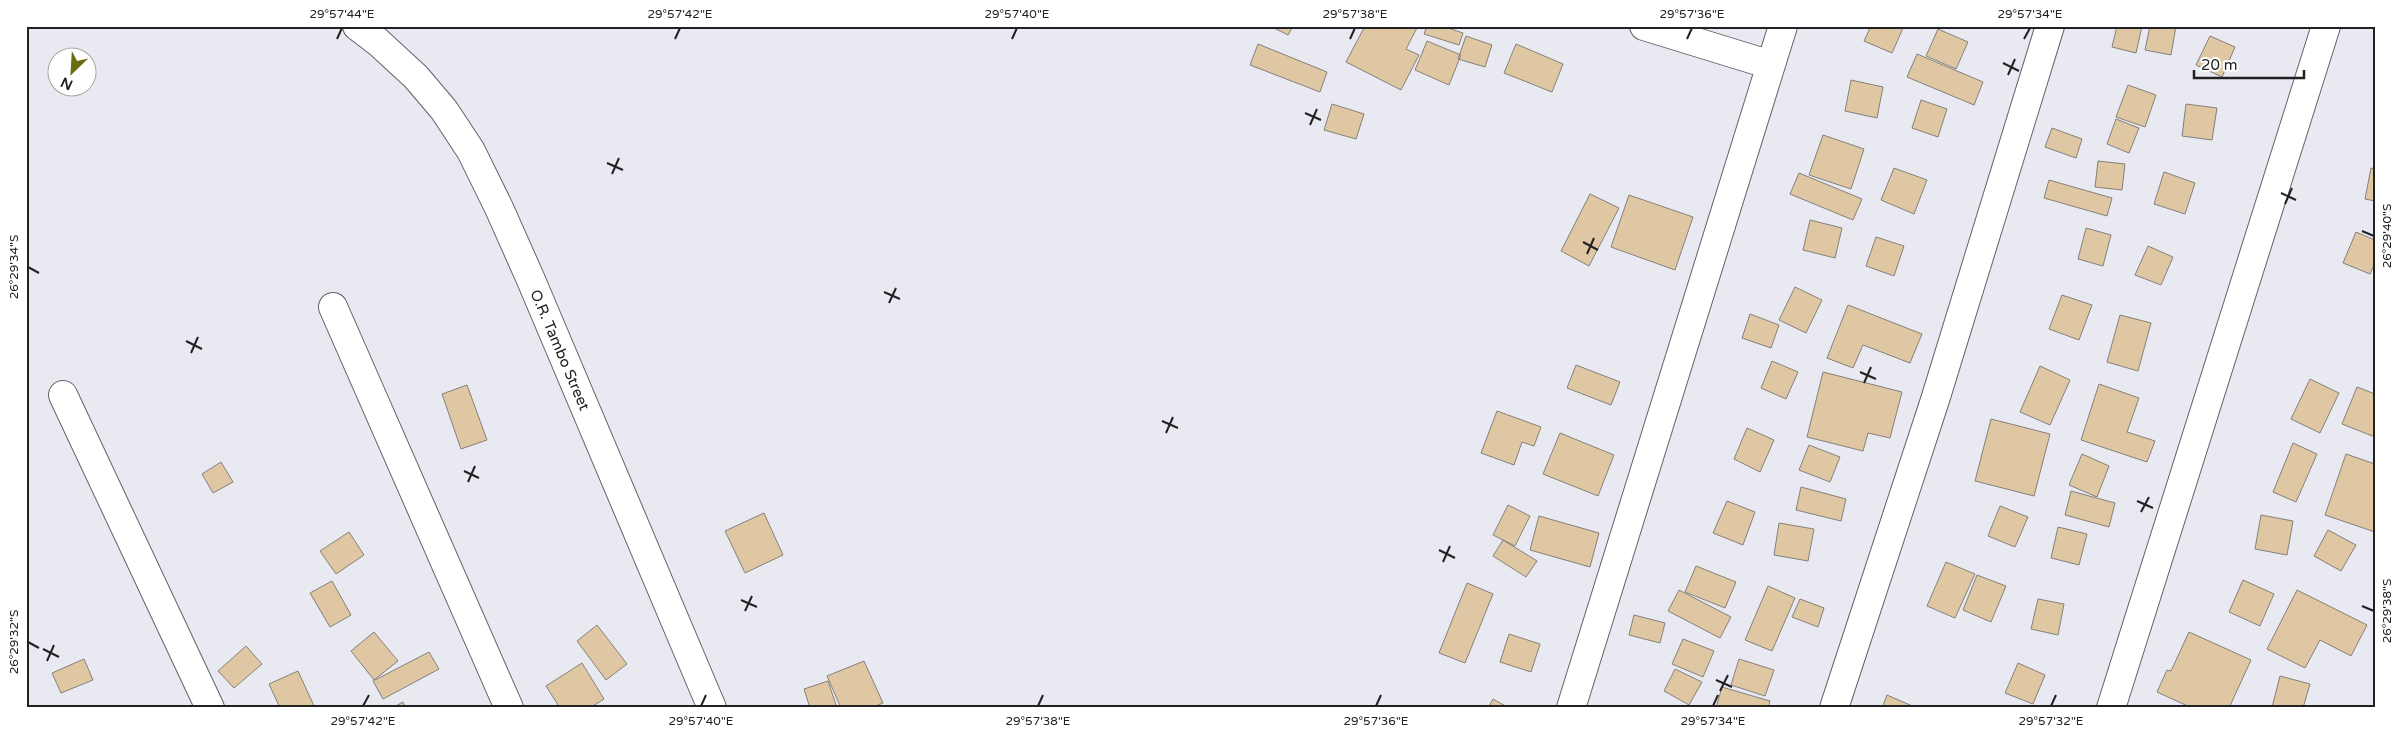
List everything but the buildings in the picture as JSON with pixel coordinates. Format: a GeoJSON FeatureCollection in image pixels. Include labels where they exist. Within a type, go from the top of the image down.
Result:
{"type":"FeatureCollection","features":[{"type":"Feature","properties":{"kind":"street","name":"O.R. Tambo Street"},"geometry":{"type":"LineString","coordinates":[[356,26],[378,42],[416,77],[444,110],[471,151],[531,280],[712,708]]}},
{"type":"Feature","properties":{"kind":"street"},"geometry":{"type":"LineString","coordinates":[[1644,26],[1771,65]]}},
{"type":"Feature","properties":{"kind":"street"},"geometry":{"type":"LineString","coordinates":[[1571,708],[1783,26]]}},
{"type":"Feature","properties":{"kind":"street"},"geometry":{"type":"LineString","coordinates":[[1834,708],[1935,400],[2050,26]]}},
{"type":"Feature","properties":{"kind":"street"},"geometry":{"type":"LineString","coordinates":[[2111,708],[2326,26]]}},
{"type":"Feature","properties":{"kind":"street"},"geometry":{"type":"LineString","coordinates":[[333,307],[509,708]]}},
{"type":"Feature","properties":{"kind":"street"},"geometry":{"type":"LineString","coordinates":[[63,395],[210,708]]}}]}
